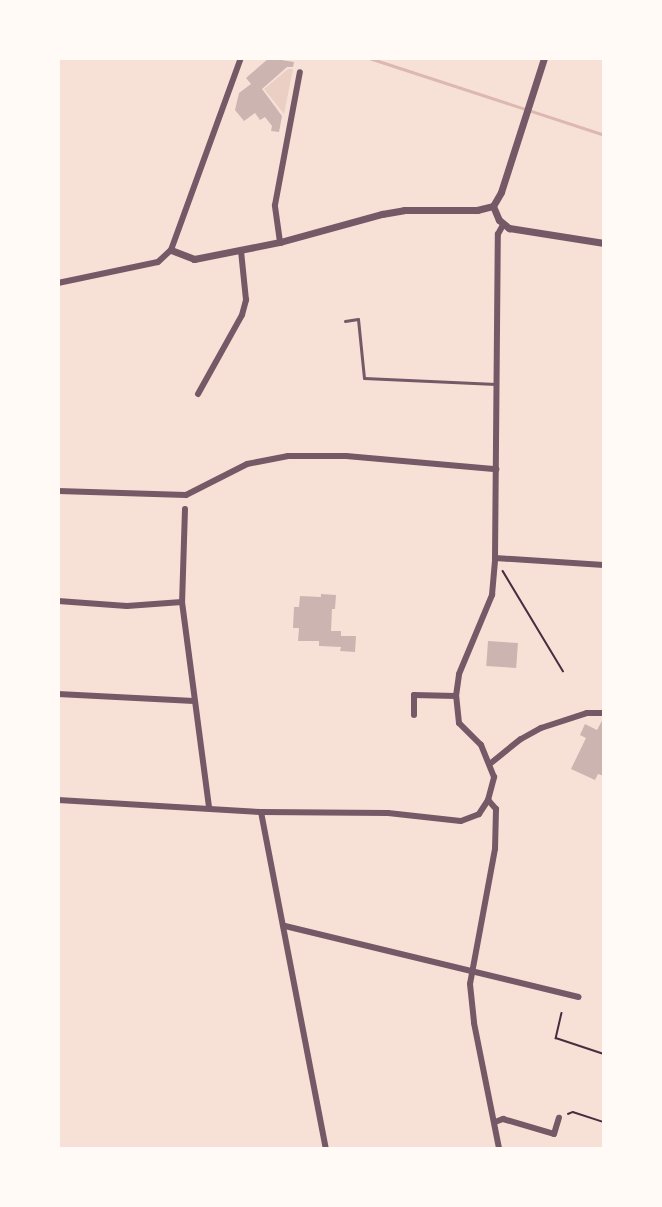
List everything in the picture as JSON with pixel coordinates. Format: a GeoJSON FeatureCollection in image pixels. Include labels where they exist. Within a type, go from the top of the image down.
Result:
{"type":"FeatureCollection","features":[{"type":"Feature","properties":{"kind":"street"},"geometry":{"type":"LineString","coordinates":[[58,283],[158,262],[171,250],[241,58]]}},
{"type":"Feature","properties":{"kind":"street"},"geometry":{"type":"LineString","coordinates":[[171,250],[194,259],[280,242],[404,210],[477,210],[493,206],[501,192],[544,58]]}},
{"type":"Feature","properties":{"kind":"street"},"geometry":{"type":"LineString","coordinates":[[280,242],[276,205],[300,72]]}},
{"type":"Feature","properties":{"kind":"street"},"geometry":{"type":"LineString","coordinates":[[493,206],[503,225],[513,229],[603,243]]}},
{"type":"Feature","properties":{"kind":"street"},"geometry":{"type":"LineString","coordinates":[[58,800],[261,812],[388,813],[461,821],[479,814],[488,800],[495,777],[491,763],[481,745],[459,723],[456,696],[459,674],[492,595],[495,558],[498,234],[503,225]]}},
{"type":"Feature","properties":{"kind":"street"},"geometry":{"type":"LineString","coordinates":[[198,394],[242,315],[246,300],[241,251]]}},
{"type":"Feature","properties":{"kind":"street"},"geometry":{"type":"LineString","coordinates":[[58,491],[186,495],[246,465],[288,456],[346,456],[496,469]]}},
{"type":"Feature","properties":{"kind":"street"},"geometry":{"type":"LineString","coordinates":[[185,509],[182,602],[209,808]]}},
{"type":"Feature","properties":{"kind":"street"},"geometry":{"type":"LineString","coordinates":[[495,558],[603,565]]}},
{"type":"Feature","properties":{"kind":"street"},"geometry":{"type":"LineString","coordinates":[[58,602],[127,606],[182,602]]}},
{"type":"Feature","properties":{"kind":"street"},"geometry":{"type":"LineString","coordinates":[[58,694],[194,701]]}},
{"type":"Feature","properties":{"kind":"street"},"geometry":{"type":"LineString","coordinates":[[414,715],[414,695],[456,696]]}},
{"type":"Feature","properties":{"kind":"street"},"geometry":{"type":"LineString","coordinates":[[491,763],[521,738],[540,728],[566,718],[603,713]]}},
{"type":"Feature","properties":{"kind":"street"},"geometry":{"type":"LineString","coordinates":[[488,800],[496,809],[495,849],[471,970],[474,1023],[499,1149]]}},
{"type":"Feature","properties":{"kind":"street"},"geometry":{"type":"LineString","coordinates":[[261,812],[285,926],[326,1149]]}},
{"type":"Feature","properties":{"kind":"street"},"geometry":{"type":"LineString","coordinates":[[285,926],[579,997]]}},
{"type":"Feature","properties":{"kind":"street"},"geometry":{"type":"LineString","coordinates":[[495,1122],[503,1119],[554,1134],[559,1118]]}},
{"type":"Feature","properties":{"kind":"lane"},"geometry":{"type":"LineString","coordinates":[[345,321],[358,319],[364,378],[496,384]]}},
{"type":"Feature","properties":{"kind":"path"},"geometry":{"type":"LineString","coordinates":[[495,558],[563,671]]}},
{"type":"Feature","properties":{"kind":"path"},"geometry":{"type":"LineString","coordinates":[[562,1013],[556,1038],[603,1054]]}},
{"type":"Feature","properties":{"kind":"path"},"geometry":{"type":"LineString","coordinates":[[559,1118],[573,1112],[603,1122]]}},
{"type":"Feature","properties":{"kind":"shaded area"},"geometry":{"type":"Polygon","coordinates":[[[288,69],[293,69],[284,114],[264,89],[288,69]]]}},
{"type":"Feature","properties":{"kind":"building"},"geometry":{"type":"Polygon","coordinates":[[[269,58],[294,62],[293,67],[287,67],[262,89],[282,116],[279,132],[271,131],[272,126],[265,117],[260,120],[255,113],[244,121],[235,110],[239,93],[251,84],[246,78],[269,58]]]}},
{"type":"Feature","properties":{"kind":"building"},"geometry":{"type":"Polygon","coordinates":[[[321,594],[336,595],[335,609],[332,609],[331,631],[341,631],[341,636],[356,636],[355,652],[340,651],[341,647],[319,646],[319,641],[298,641],[299,628],[293,628],[294,607],[299,607],[300,596],[321,597],[321,594]]]}},
{"type":"Feature","properties":{"kind":"building"},"geometry":{"type":"Polygon","coordinates":[[[488,641],[518,643],[516,668],[486,666],[488,641]]]}},
{"type":"Feature","properties":{"kind":"building"},"geometry":{"type":"Polygon","coordinates":[[[604,717],[604,776],[598,774],[595,780],[571,769],[586,738],[580,735],[585,724],[597,730],[604,717]]]}},
{"type":"Feature","properties":{"kind":"waterway"},"geometry":{"type":"LineString","coordinates":[[369,58],[604,135]]}}]}
